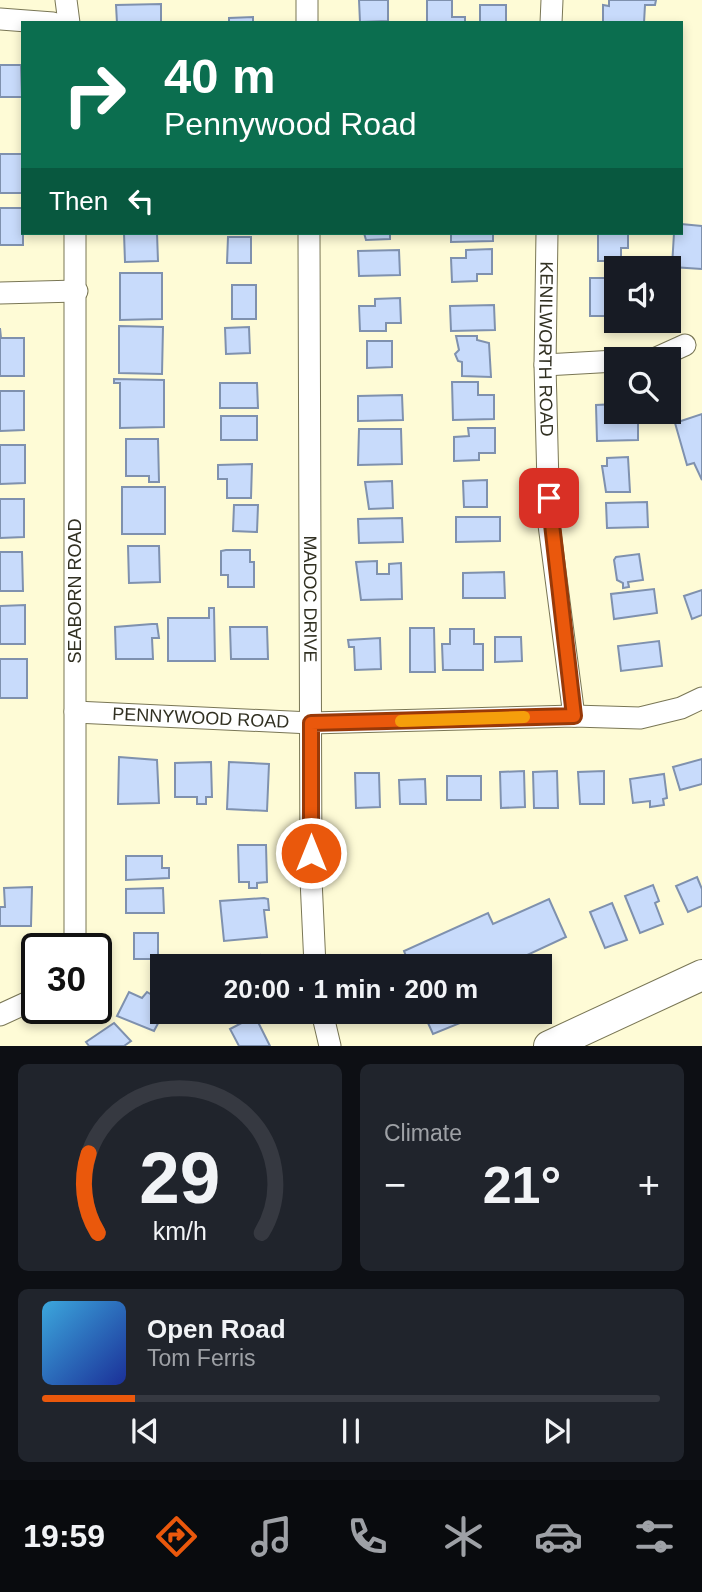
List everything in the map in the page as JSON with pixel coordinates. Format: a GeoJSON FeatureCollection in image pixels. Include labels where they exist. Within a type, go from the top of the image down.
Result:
{"type":"FeatureCollection","features":[{"type":"Feature","properties":{"kind":"street"},"geometry":{"type":"LineString","coordinates":[[66,0],[69,21]]}},
{"type":"Feature","properties":{"kind":"street"},"geometry":{"type":"LineString","coordinates":[[307,0],[307,21]]}},
{"type":"Feature","properties":{"kind":"street"},"geometry":{"type":"LineString","coordinates":[[551,21],[552,0]]}},
{"type":"Feature","properties":{"kind":"street"},"geometry":{"type":"LineString","coordinates":[[0,19],[26,21]]}},
{"type":"Feature","properties":{"kind":"street","name":"SEABORN ROAD"},"geometry":{"type":"LineString","coordinates":[[75,235],[75,933]]}},
{"type":"Feature","properties":{"kind":"street","name":"MADOC DRIVE"},"geometry":{"type":"LineString","coordinates":[[309,235],[315,954]]}},
{"type":"Feature","properties":{"kind":"street","name":"KENILWORTH ROAD"},"geometry":{"type":"LineString","coordinates":[[547,235],[545,365],[550,525],[574,716]]}},
{"type":"Feature","properties":{"kind":"street"},"geometry":{"type":"LineString","coordinates":[[0,293],[77,291]]}},
{"type":"Feature","properties":{"kind":"street"},"geometry":{"type":"LineString","coordinates":[[681,347],[685,345]]}},
{"type":"Feature","properties":{"kind":"street"},"geometry":{"type":"LineString","coordinates":[[545,365],[604,362]]}},
{"type":"Feature","properties":{"kind":"street","name":"PENNYWOOD ROAD"},"geometry":{"type":"LineString","coordinates":[[75,712],[311,723],[574,716],[640,718],[681,708],[702,698]]}},
{"type":"Feature","properties":{"kind":"street"},"geometry":{"type":"LineString","coordinates":[[549,1046],[702,975]]}},
{"type":"Feature","properties":{"kind":"street"},"geometry":{"type":"LineString","coordinates":[[0,1015],[21,1005]]}},
{"type":"Feature","properties":{"kind":"street"},"geometry":{"type":"LineString","coordinates":[[325,1024],[330,1046]]}},
{"type":"Feature","properties":{"kind":"building"},"geometry":{"type":"Polygon","coordinates":[[[359,0],[388,0],[388,21],[360,21],[359,0]]]}},
{"type":"Feature","properties":{"kind":"building"},"geometry":{"type":"Polygon","coordinates":[[[427,0],[452,0],[452,17],[465,17],[465,21],[427,21],[427,0]]]}},
{"type":"Feature","properties":{"kind":"building"},"geometry":{"type":"Polygon","coordinates":[[[609,0],[656,0],[655,5],[645,5],[644,21],[603,21],[603,5],[609,6],[609,0]]]}},
{"type":"Feature","properties":{"kind":"building"},"geometry":{"type":"Polygon","coordinates":[[[161,4],[161,21],[117,21],[116,5],[161,4]]]}},
{"type":"Feature","properties":{"kind":"building"},"geometry":{"type":"Polygon","coordinates":[[[480,5],[506,5],[506,21],[480,21],[480,5]]]}},
{"type":"Feature","properties":{"kind":"building"},"geometry":{"type":"Polygon","coordinates":[[[253,17],[253,21],[229,21],[229,18],[253,17]]]}},
{"type":"Feature","properties":{"kind":"building"},"geometry":{"type":"Polygon","coordinates":[[[0,65],[21,65],[21,97],[0,97],[0,65]]]}},
{"type":"Feature","properties":{"kind":"building"},"geometry":{"type":"Polygon","coordinates":[[[0,154],[21,154],[21,193],[0,193],[0,154]]]}},
{"type":"Feature","properties":{"kind":"building"},"geometry":{"type":"Polygon","coordinates":[[[0,208],[21,208],[23,245],[0,245],[0,208]]]}},
{"type":"Feature","properties":{"kind":"building"},"geometry":{"type":"Polygon","coordinates":[[[683,224],[702,226],[702,269],[681,268],[681,256],[673,256],[674,235],[683,235],[683,224]]]}},
{"type":"Feature","properties":{"kind":"building"},"geometry":{"type":"Polygon","coordinates":[[[124,235],[157,235],[158,261],[125,262],[124,235]]]}},
{"type":"Feature","properties":{"kind":"building"},"geometry":{"type":"Polygon","coordinates":[[[365,235],[390,235],[390,239],[366,240],[365,235]]]}},
{"type":"Feature","properties":{"kind":"building"},"geometry":{"type":"Polygon","coordinates":[[[451,235],[493,235],[493,241],[451,242],[451,235]]]}},
{"type":"Feature","properties":{"kind":"building"},"geometry":{"type":"Polygon","coordinates":[[[598,235],[628,235],[628,248],[621,248],[621,256],[604,256],[604,261],[598,261],[598,235]]]}},
{"type":"Feature","properties":{"kind":"building"},"geometry":{"type":"Polygon","coordinates":[[[228,237],[251,237],[251,263],[227,263],[228,237]]]}},
{"type":"Feature","properties":{"kind":"building"},"geometry":{"type":"Polygon","coordinates":[[[492,249],[492,274],[477,274],[477,281],[452,282],[451,258],[466,258],[466,250],[492,249]]]}},
{"type":"Feature","properties":{"kind":"building"},"geometry":{"type":"Polygon","coordinates":[[[399,250],[400,275],[359,276],[358,251],[399,250]]]}},
{"type":"Feature","properties":{"kind":"building"},"geometry":{"type":"Polygon","coordinates":[[[120,273],[162,273],[162,319],[120,320],[120,273]]]}},
{"type":"Feature","properties":{"kind":"building"},"geometry":{"type":"Polygon","coordinates":[[[590,278],[604,278],[604,316],[590,316],[590,278]]]}},
{"type":"Feature","properties":{"kind":"building"},"geometry":{"type":"Polygon","coordinates":[[[232,285],[256,285],[256,319],[232,319],[232,285]]]}},
{"type":"Feature","properties":{"kind":"building"},"geometry":{"type":"Polygon","coordinates":[[[400,298],[401,323],[386,323],[386,331],[360,331],[359,306],[375,306],[375,299],[400,298]]]}},
{"type":"Feature","properties":{"kind":"building"},"geometry":{"type":"Polygon","coordinates":[[[494,305],[495,330],[451,331],[450,306],[494,305]]]}},
{"type":"Feature","properties":{"kind":"building"},"geometry":{"type":"Polygon","coordinates":[[[119,326],[163,327],[162,374],[119,373],[119,326]]]}},
{"type":"Feature","properties":{"kind":"building"},"geometry":{"type":"Polygon","coordinates":[[[249,327],[250,353],[226,354],[225,328],[249,327]]]}},
{"type":"Feature","properties":{"kind":"building"},"geometry":{"type":"Polygon","coordinates":[[[0,328],[1,338],[24,338],[24,376],[0,376],[0,328]]]}},
{"type":"Feature","properties":{"kind":"building"},"geometry":{"type":"Polygon","coordinates":[[[456,336],[477,336],[477,340],[489,343],[491,377],[462,376],[462,362],[458,361],[455,354],[459,350],[456,336]]]}},
{"type":"Feature","properties":{"kind":"building"},"geometry":{"type":"Polygon","coordinates":[[[367,341],[392,341],[392,367],[367,368],[367,341]]]}},
{"type":"Feature","properties":{"kind":"building"},"geometry":{"type":"Polygon","coordinates":[[[114,379],[164,380],[164,427],[120,428],[120,383],[114,383],[114,379]]]}},
{"type":"Feature","properties":{"kind":"building"},"geometry":{"type":"Polygon","coordinates":[[[452,382],[478,382],[478,395],[494,395],[494,419],[453,420],[452,382]]]}},
{"type":"Feature","properties":{"kind":"building"},"geometry":{"type":"Polygon","coordinates":[[[220,383],[257,383],[258,408],[220,408],[220,383]]]}},
{"type":"Feature","properties":{"kind":"building"},"geometry":{"type":"Polygon","coordinates":[[[0,391],[24,391],[24,430],[0,431],[0,391]]]}},
{"type":"Feature","properties":{"kind":"building"},"geometry":{"type":"Polygon","coordinates":[[[402,395],[403,420],[358,421],[358,396],[402,395]]]}},
{"type":"Feature","properties":{"kind":"building"},"geometry":{"type":"Polygon","coordinates":[[[596,405],[604,405],[604,424],[638,424],[638,440],[597,441],[596,405]]]}},
{"type":"Feature","properties":{"kind":"building"},"geometry":{"type":"Polygon","coordinates":[[[702,414],[702,480],[694,463],[687,465],[675,424],[681,424],[681,421],[702,414]]]}},
{"type":"Feature","properties":{"kind":"building"},"geometry":{"type":"Polygon","coordinates":[[[221,416],[257,416],[257,440],[221,440],[221,416]]]}},
{"type":"Feature","properties":{"kind":"building"},"geometry":{"type":"Polygon","coordinates":[[[468,428],[495,428],[495,453],[479,453],[479,460],[454,461],[454,437],[469,436],[468,428]]]}},
{"type":"Feature","properties":{"kind":"building"},"geometry":{"type":"Polygon","coordinates":[[[359,429],[401,429],[402,464],[358,465],[359,429]]]}},
{"type":"Feature","properties":{"kind":"building"},"geometry":{"type":"Polygon","coordinates":[[[126,439],[158,439],[159,482],[149,482],[149,476],[126,476],[126,439]]]}},
{"type":"Feature","properties":{"kind":"building"},"geometry":{"type":"Polygon","coordinates":[[[0,445],[25,445],[25,483],[0,484],[0,445]]]}},
{"type":"Feature","properties":{"kind":"building"},"geometry":{"type":"Polygon","coordinates":[[[628,457],[630,492],[606,492],[602,466],[607,466],[607,458],[628,457]]]}},
{"type":"Feature","properties":{"kind":"building"},"geometry":{"type":"Polygon","coordinates":[[[252,464],[251,498],[227,498],[227,479],[218,479],[218,465],[252,464]]]}},
{"type":"Feature","properties":{"kind":"building"},"geometry":{"type":"Polygon","coordinates":[[[487,480],[487,507],[464,507],[463,481],[487,480]]]}},
{"type":"Feature","properties":{"kind":"building"},"geometry":{"type":"Polygon","coordinates":[[[392,481],[393,508],[369,509],[365,482],[392,481]]]}},
{"type":"Feature","properties":{"kind":"building"},"geometry":{"type":"Polygon","coordinates":[[[122,487],[165,487],[165,534],[122,534],[122,487]]]}},
{"type":"Feature","properties":{"kind":"building"},"geometry":{"type":"Polygon","coordinates":[[[0,499],[24,499],[24,537],[0,538],[0,499]]]}},
{"type":"Feature","properties":{"kind":"building"},"geometry":{"type":"Polygon","coordinates":[[[647,502],[648,527],[607,528],[606,503],[647,502]]]}},
{"type":"Feature","properties":{"kind":"building"},"geometry":{"type":"Polygon","coordinates":[[[234,505],[258,505],[257,532],[233,531],[234,505]]]}},
{"type":"Feature","properties":{"kind":"building"},"geometry":{"type":"Polygon","coordinates":[[[456,517],[500,517],[500,541],[456,542],[456,517]]]}},
{"type":"Feature","properties":{"kind":"building"},"geometry":{"type":"Polygon","coordinates":[[[402,518],[403,542],[359,543],[358,519],[402,518]]]}},
{"type":"Feature","properties":{"kind":"building"},"geometry":{"type":"Polygon","coordinates":[[[128,546],[159,546],[160,582],[129,583],[128,546]]]}},
{"type":"Feature","properties":{"kind":"building"},"geometry":{"type":"Polygon","coordinates":[[[250,550],[250,562],[254,562],[254,587],[228,587],[228,575],[221,575],[221,551],[250,550]]]}},
{"type":"Feature","properties":{"kind":"building"},"geometry":{"type":"Polygon","coordinates":[[[0,552],[22,552],[23,591],[0,591],[0,552]]]}},
{"type":"Feature","properties":{"kind":"building"},"geometry":{"type":"Polygon","coordinates":[[[639,554],[643,580],[628,582],[629,587],[623,588],[623,583],[617,580],[614,560],[616,557],[639,554]]]}},
{"type":"Feature","properties":{"kind":"building"},"geometry":{"type":"Polygon","coordinates":[[[377,561],[377,574],[389,574],[389,564],[401,563],[402,599],[361,600],[356,562],[377,561]]]}},
{"type":"Feature","properties":{"kind":"building"},"geometry":{"type":"Polygon","coordinates":[[[504,572],[505,598],[463,598],[463,573],[504,572]]]}},
{"type":"Feature","properties":{"kind":"building"},"geometry":{"type":"Polygon","coordinates":[[[654,589],[657,613],[614,619],[611,594],[654,589]]]}},
{"type":"Feature","properties":{"kind":"building"},"geometry":{"type":"Polygon","coordinates":[[[702,590],[702,615],[692,619],[684,596],[702,590]]]}},
{"type":"Feature","properties":{"kind":"building"},"geometry":{"type":"Polygon","coordinates":[[[25,605],[25,644],[0,644],[0,606],[25,605]]]}},
{"type":"Feature","properties":{"kind":"building"},"geometry":{"type":"Polygon","coordinates":[[[209,608],[214,608],[215,661],[168,661],[168,618],[209,618],[209,608]]]}},
{"type":"Feature","properties":{"kind":"building"},"geometry":{"type":"Polygon","coordinates":[[[157,624],[159,638],[152,638],[153,659],[116,659],[115,627],[157,624]]]}},
{"type":"Feature","properties":{"kind":"building"},"geometry":{"type":"Polygon","coordinates":[[[230,627],[267,627],[268,659],[231,659],[230,627]]]}},
{"type":"Feature","properties":{"kind":"building"},"geometry":{"type":"Polygon","coordinates":[[[410,628],[434,628],[435,672],[410,672],[410,628]]]}},
{"type":"Feature","properties":{"kind":"building"},"geometry":{"type":"Polygon","coordinates":[[[450,629],[474,629],[474,644],[483,644],[483,670],[443,670],[442,644],[450,644],[450,629]]]}},
{"type":"Feature","properties":{"kind":"building"},"geometry":{"type":"Polygon","coordinates":[[[495,637],[521,637],[522,661],[495,662],[495,637]]]}},
{"type":"Feature","properties":{"kind":"building"},"geometry":{"type":"Polygon","coordinates":[[[380,638],[381,669],[355,670],[354,647],[349,647],[348,640],[380,638]]]}},
{"type":"Feature","properties":{"kind":"building"},"geometry":{"type":"Polygon","coordinates":[[[659,641],[662,666],[621,671],[618,646],[659,641]]]}},
{"type":"Feature","properties":{"kind":"building"},"geometry":{"type":"Polygon","coordinates":[[[0,659],[27,659],[27,698],[0,698],[0,659]]]}},
{"type":"Feature","properties":{"kind":"building"},"geometry":{"type":"Polygon","coordinates":[[[119,757],[157,760],[159,803],[118,804],[119,757]]]}},
{"type":"Feature","properties":{"kind":"building"},"geometry":{"type":"Polygon","coordinates":[[[702,759],[702,784],[680,790],[673,767],[702,759]]]}},
{"type":"Feature","properties":{"kind":"building"},"geometry":{"type":"Polygon","coordinates":[[[211,762],[212,797],[206,797],[206,804],[197,804],[197,797],[175,797],[175,763],[211,762]]]}},
{"type":"Feature","properties":{"kind":"building"},"geometry":{"type":"Polygon","coordinates":[[[229,762],[269,764],[267,811],[227,809],[229,762]]]}},
{"type":"Feature","properties":{"kind":"building"},"geometry":{"type":"Polygon","coordinates":[[[524,771],[525,807],[501,808],[500,772],[524,771]]]}},
{"type":"Feature","properties":{"kind":"building"},"geometry":{"type":"Polygon","coordinates":[[[557,771],[558,808],[534,808],[533,772],[557,771]]]}},
{"type":"Feature","properties":{"kind":"building"},"geometry":{"type":"Polygon","coordinates":[[[604,771],[604,804],[580,804],[578,772],[604,771]]]}},
{"type":"Feature","properties":{"kind":"building"},"geometry":{"type":"Polygon","coordinates":[[[355,773],[379,773],[380,807],[356,808],[355,773]]]}},
{"type":"Feature","properties":{"kind":"building"},"geometry":{"type":"Polygon","coordinates":[[[664,774],[667,798],[663,799],[664,805],[650,807],[650,801],[633,803],[630,779],[664,774]]]}},
{"type":"Feature","properties":{"kind":"building"},"geometry":{"type":"Polygon","coordinates":[[[447,776],[481,776],[481,800],[447,800],[447,776]]]}},
{"type":"Feature","properties":{"kind":"building"},"geometry":{"type":"Polygon","coordinates":[[[425,779],[426,804],[400,804],[399,780],[425,779]]]}},
{"type":"Feature","properties":{"kind":"building"},"geometry":{"type":"Polygon","coordinates":[[[238,845],[266,845],[267,882],[257,883],[257,888],[249,888],[249,882],[239,882],[238,845]]]}},
{"type":"Feature","properties":{"kind":"building"},"geometry":{"type":"Polygon","coordinates":[[[126,856],[162,856],[162,868],[169,868],[169,878],[126,880],[126,856]]]}},
{"type":"Feature","properties":{"kind":"building"},"geometry":{"type":"Polygon","coordinates":[[[697,877],[702,889],[702,906],[688,912],[676,886],[697,877]]]}},
{"type":"Feature","properties":{"kind":"building"},"geometry":{"type":"Polygon","coordinates":[[[653,885],[659,901],[655,903],[663,924],[640,933],[625,896],[653,885]]]}},
{"type":"Feature","properties":{"kind":"building"},"geometry":{"type":"Polygon","coordinates":[[[32,887],[31,926],[0,926],[0,907],[5,907],[4,888],[32,887]]]}},
{"type":"Feature","properties":{"kind":"building"},"geometry":{"type":"Polygon","coordinates":[[[163,888],[164,913],[126,913],[126,889],[163,888]]]}},
{"type":"Feature","properties":{"kind":"building"},"geometry":{"type":"Polygon","coordinates":[[[268,899],[269,910],[264,910],[267,937],[224,941],[220,901],[268,899]]]}},
{"type":"Feature","properties":{"kind":"building"},"geometry":{"type":"Polygon","coordinates":[[[549,899],[566,937],[529,954],[405,954],[404,951],[488,913],[493,924],[549,899]]]}},
{"type":"Feature","properties":{"kind":"building"},"geometry":{"type":"Polygon","coordinates":[[[612,903],[627,940],[605,948],[590,912],[612,903]]]}},
{"type":"Feature","properties":{"kind":"building"},"geometry":{"type":"Polygon","coordinates":[[[134,933],[158,933],[158,954],[150,954],[150,959],[134,959],[134,933]]]}},
{"type":"Feature","properties":{"kind":"building"},"geometry":{"type":"Polygon","coordinates":[[[129,992],[142,998],[147,992],[150,994],[150,1024],[158,1024],[154,1031],[117,1016],[129,992]]]}},
{"type":"Feature","properties":{"kind":"building"},"geometry":{"type":"Polygon","coordinates":[[[114,1023],[131,1041],[124,1046],[89,1046],[86,1042],[114,1023]]]}},
{"type":"Feature","properties":{"kind":"building"},"geometry":{"type":"Polygon","coordinates":[[[240,1024],[259,1024],[270,1046],[239,1046],[230,1029],[240,1024]]]}},
{"type":"Feature","properties":{"kind":"building"},"geometry":{"type":"Polygon","coordinates":[[[428,1024],[458,1024],[433,1034],[428,1024]]]}},
{"type":"Feature","properties":{"kind":"slow traffic"},"geometry":{"type":"LineString","coordinates":[[401,721],[524,717]]}},
{"type":"Feature","properties":{"kind":"route"},"geometry":{"type":"LineString","coordinates":[[311,853],[311,723],[574,716],[549,498]]}}]}
